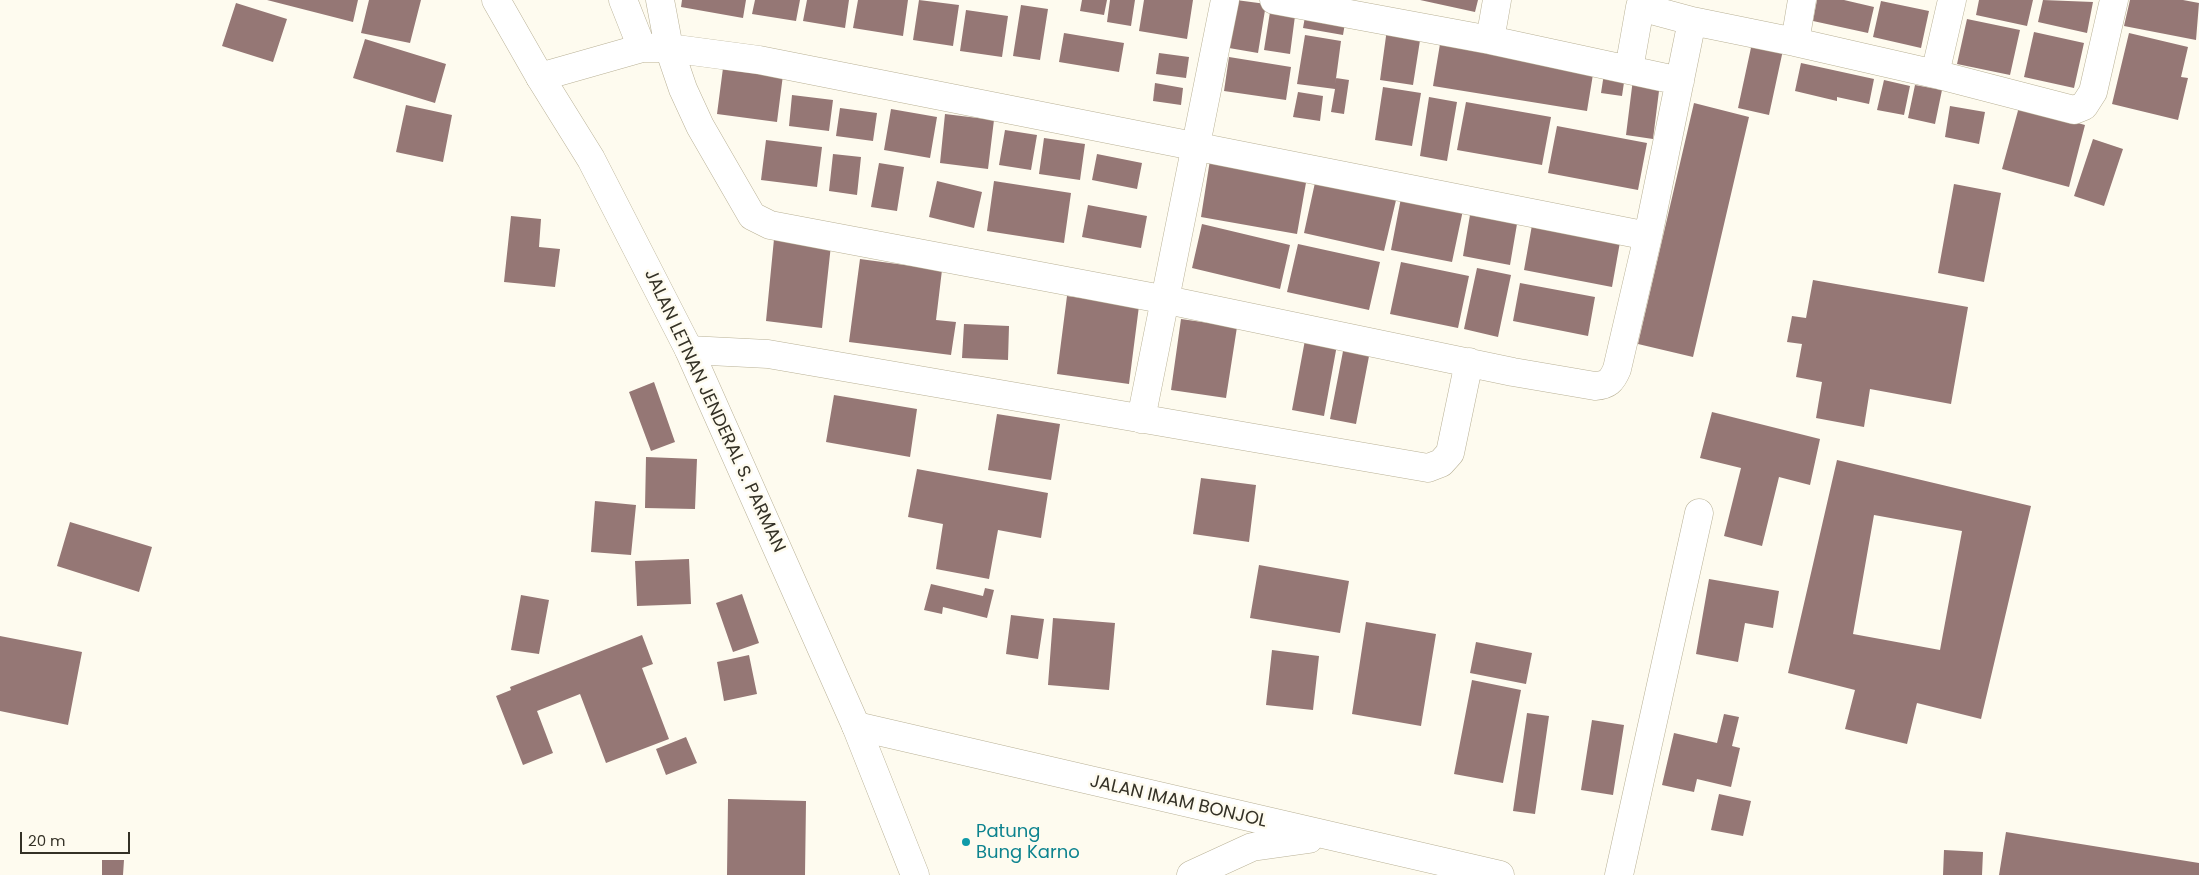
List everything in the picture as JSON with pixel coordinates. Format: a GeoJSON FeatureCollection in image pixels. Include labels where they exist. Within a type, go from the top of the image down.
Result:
{"type":"FeatureCollection","features":[{"type":"Feature","properties":{"kind":"main road","name":"JALAN LETNAN JENDERAL S. PARMAN"},"geometry":{"type":"LineString","coordinates":[[496,0],[549,75],[590,160],[689,350],[856,726],[915,875]]}},
{"type":"Feature","properties":{"kind":"main road"},"geometry":{"type":"LineString","coordinates":[[622,0],[683,89],[700,126],[752,216],[770,225],[1167,300],[1586,385],[1606,385],[1612,379],[1617,369],[1648,236],[1692,21]]}},
{"type":"Feature","properties":{"kind":"main road"},"geometry":{"type":"LineString","coordinates":[[655,48],[660,0]]}},
{"type":"Feature","properties":{"kind":"main road"},"geometry":{"type":"LineString","coordinates":[[1141,419],[1167,300],[1225,0]]}},
{"type":"Feature","properties":{"kind":"main road"},"geometry":{"type":"LineString","coordinates":[[1274,0],[1325,4],[1680,81]]}},
{"type":"Feature","properties":{"kind":"main road"},"geometry":{"type":"LineString","coordinates":[[1490,40],[1498,0]]}},
{"type":"Feature","properties":{"kind":"main road"},"geometry":{"type":"LineString","coordinates":[[1795,42],[1802,0]]}},
{"type":"Feature","properties":{"kind":"main road"},"geometry":{"type":"LineString","coordinates":[[1935,74],[1952,0]]}},
{"type":"Feature","properties":{"kind":"main road"},"geometry":{"type":"LineString","coordinates":[[1629,69],[1641,3],[1692,21],[1935,74],[2074,110],[2084,106],[2093,92],[2114,0]]}},
{"type":"Feature","properties":{"kind":"main road"},"geometry":{"type":"LineString","coordinates":[[549,75],[615,54],[655,48],[758,60],[872,81],[1648,236]]}},
{"type":"Feature","properties":{"kind":"main road"},"geometry":{"type":"LineString","coordinates":[[689,350],[768,354],[1428,468],[1441,463],[1450,453],[1469,362]]}},
{"type":"Feature","properties":{"kind":"main road"},"geometry":{"type":"LineString","coordinates":[[1619,875],[1699,513]]}},
{"type":"Feature","properties":{"kind":"main road","name":"JALAN IMAM BONJOL"},"geometry":{"type":"LineString","coordinates":[[856,726],[1500,875]]}},
{"type":"Feature","properties":{"kind":"main road"},"geometry":{"type":"LineString","coordinates":[[1191,875],[1252,847],[1327,836]]}},
{"type":"Feature","properties":{"kind":"building"},"geometry":{"type":"Polygon","coordinates":[[[267,0],[358,0],[353,22],[267,0]]]}},
{"type":"Feature","properties":{"kind":"building"},"geometry":{"type":"Polygon","coordinates":[[[369,0],[421,0],[410,43],[361,33],[369,0]]]}},
{"type":"Feature","properties":{"kind":"building"},"geometry":{"type":"Polygon","coordinates":[[[682,0],[746,0],[743,18],[681,7],[682,0]]]}},
{"type":"Feature","properties":{"kind":"building"},"geometry":{"type":"Polygon","coordinates":[[[755,0],[800,0],[796,21],[752,14],[755,0]]]}},
{"type":"Feature","properties":{"kind":"building"},"geometry":{"type":"Polygon","coordinates":[[[807,0],[849,0],[845,28],[803,21],[807,0]]]}},
{"type":"Feature","properties":{"kind":"building"},"geometry":{"type":"Polygon","coordinates":[[[858,0],[908,0],[903,36],[853,28],[858,0]]]}},
{"type":"Feature","properties":{"kind":"building"},"geometry":{"type":"Polygon","coordinates":[[[919,0],[959,5],[953,46],[913,40],[919,0]]]}},
{"type":"Feature","properties":{"kind":"building"},"geometry":{"type":"Polygon","coordinates":[[[1082,0],[1107,0],[1104,15],[1080,11],[1082,0]]]}},
{"type":"Feature","properties":{"kind":"building"},"geometry":{"type":"Polygon","coordinates":[[[1110,0],[1135,0],[1131,26],[1107,22],[1110,0]]]}},
{"type":"Feature","properties":{"kind":"building"},"geometry":{"type":"Polygon","coordinates":[[[1144,0],[1193,0],[1187,39],[1139,31],[1144,0]]]}},
{"type":"Feature","properties":{"kind":"building"},"geometry":{"type":"Polygon","coordinates":[[[1236,0],[1266,4],[1258,53],[1229,48],[1236,0]]]}},
{"type":"Feature","properties":{"kind":"building"},"geometry":{"type":"Polygon","coordinates":[[[1420,0],[1478,0],[1475,12],[1420,0]]]}},
{"type":"Feature","properties":{"kind":"building"},"geometry":{"type":"Polygon","coordinates":[[[1817,0],[1844,0],[1874,7],[1868,33],[1813,21],[1817,0]]]}},
{"type":"Feature","properties":{"kind":"building"},"geometry":{"type":"Polygon","coordinates":[[[1979,0],[2033,0],[2027,26],[1976,15],[1979,0]]]}},
{"type":"Feature","properties":{"kind":"building"},"geometry":{"type":"Polygon","coordinates":[[[2043,0],[2093,2],[2087,33],[2038,22],[2043,0]]]}},
{"type":"Feature","properties":{"kind":"building"},"geometry":{"type":"Polygon","coordinates":[[[2130,0],[2183,0],[2199,3],[2196,40],[2124,26],[2130,0]]]}},
{"type":"Feature","properties":{"kind":"building"},"geometry":{"type":"Polygon","coordinates":[[[1881,1],[1929,11],[1921,48],[1873,37],[1881,1]]]}},
{"type":"Feature","properties":{"kind":"building"},"geometry":{"type":"Polygon","coordinates":[[[236,3],[287,19],[273,62],[222,46],[236,3]]]}},
{"type":"Feature","properties":{"kind":"building"},"geometry":{"type":"Polygon","coordinates":[[[1021,5],[1048,9],[1040,60],[1013,56],[1021,5]]]}},
{"type":"Feature","properties":{"kind":"building"},"geometry":{"type":"Polygon","coordinates":[[[966,10],[1008,16],[1002,57],[960,51],[966,10]]]}},
{"type":"Feature","properties":{"kind":"building"},"geometry":{"type":"Polygon","coordinates":[[[1306,11],[1346,17],[1343,35],[1303,28],[1306,11]]]}},
{"type":"Feature","properties":{"kind":"building"},"geometry":{"type":"Polygon","coordinates":[[[1270,12],[1295,16],[1290,54],[1264,50],[1270,12]]]}},
{"type":"Feature","properties":{"kind":"building"},"geometry":{"type":"Polygon","coordinates":[[[1967,19],[2020,30],[2010,75],[1957,64],[1967,19]]]}},
{"type":"Feature","properties":{"kind":"building"},"geometry":{"type":"Polygon","coordinates":[[[1387,29],[1421,34],[1413,85],[1380,80],[1387,29]]]}},
{"type":"Feature","properties":{"kind":"building"},"geometry":{"type":"Polygon","coordinates":[[[2034,32],[2084,43],[2074,88],[2024,77],[2034,32]]]}},
{"type":"Feature","properties":{"kind":"building"},"geometry":{"type":"Polygon","coordinates":[[[1064,33],[1124,43],[1119,72],[1059,62],[1064,33]]]}},
{"type":"Feature","properties":{"kind":"building"},"geometry":{"type":"Polygon","coordinates":[[[2129,33],[2188,47],[2181,77],[2188,78],[2178,120],[2112,104],[2129,33]]]}},
{"type":"Feature","properties":{"kind":"building"},"geometry":{"type":"Polygon","coordinates":[[[1305,35],[1341,41],[1336,78],[1349,80],[1344,114],[1331,112],[1335,89],[1297,84],[1305,35]]]}},
{"type":"Feature","properties":{"kind":"building"},"geometry":{"type":"Polygon","coordinates":[[[365,39],[446,64],[435,103],[353,78],[365,39]]]}},
{"type":"Feature","properties":{"kind":"building"},"geometry":{"type":"Polygon","coordinates":[[[1752,43],[1783,50],[1769,115],[1738,108],[1752,43]]]}},
{"type":"Feature","properties":{"kind":"building"},"geometry":{"type":"Polygon","coordinates":[[[1440,44],[1594,68],[1587,111],[1433,86],[1440,44]]]}},
{"type":"Feature","properties":{"kind":"building"},"geometry":{"type":"Polygon","coordinates":[[[1159,53],[1189,57],[1186,78],[1156,74],[1159,53]]]}},
{"type":"Feature","properties":{"kind":"building"},"geometry":{"type":"Polygon","coordinates":[[[1229,57],[1291,67],[1286,100],[1224,91],[1229,57]]]}},
{"type":"Feature","properties":{"kind":"building"},"geometry":{"type":"Polygon","coordinates":[[[1801,63],[1874,79],[1869,104],[1837,97],[1837,101],[1795,91],[1801,63]]]}},
{"type":"Feature","properties":{"kind":"building"},"geometry":{"type":"Polygon","coordinates":[[[1605,67],[1626,69],[1622,96],[1601,93],[1605,67]]]}},
{"type":"Feature","properties":{"kind":"building"},"geometry":{"type":"Polygon","coordinates":[[[723,68],[783,75],[777,122],[717,114],[723,68]]]}},
{"type":"Feature","properties":{"kind":"building"},"geometry":{"type":"Polygon","coordinates":[[[1633,79],[1660,83],[1653,139],[1626,135],[1633,79]]]}},
{"type":"Feature","properties":{"kind":"building"},"geometry":{"type":"Polygon","coordinates":[[[1884,80],[1910,86],[1904,115],[1877,110],[1884,80]]]}},
{"type":"Feature","properties":{"kind":"building"},"geometry":{"type":"Polygon","coordinates":[[[1155,83],[1183,88],[1181,105],[1153,101],[1155,83]]]}},
{"type":"Feature","properties":{"kind":"building"},"geometry":{"type":"Polygon","coordinates":[[[1915,85],[1942,90],[1935,124],[1908,118],[1915,85]]]}},
{"type":"Feature","properties":{"kind":"building"},"geometry":{"type":"Polygon","coordinates":[[[1383,87],[1421,93],[1412,146],[1375,140],[1383,87]]]}},
{"type":"Feature","properties":{"kind":"building"},"geometry":{"type":"Polygon","coordinates":[[[1298,92],[1323,96],[1320,121],[1293,117],[1298,92]]]}},
{"type":"Feature","properties":{"kind":"building"},"geometry":{"type":"Polygon","coordinates":[[[792,95],[833,100],[829,131],[789,126],[792,95]]]}},
{"type":"Feature","properties":{"kind":"building"},"geometry":{"type":"Polygon","coordinates":[[[1429,97],[1457,102],[1447,161],[1420,156],[1429,97]]]}},
{"type":"Feature","properties":{"kind":"building"},"geometry":{"type":"Polygon","coordinates":[[[1466,102],[1551,117],[1542,165],[1457,150],[1466,102]]]}},
{"type":"Feature","properties":{"kind":"building"},"geometry":{"type":"Polygon","coordinates":[[[1694,103],[1749,117],[1693,357],[1638,344],[1694,103]]]}},
{"type":"Feature","properties":{"kind":"building"},"geometry":{"type":"Polygon","coordinates":[[[406,105],[452,115],[443,162],[396,152],[406,105]]]}},
{"type":"Feature","properties":{"kind":"building"},"geometry":{"type":"Polygon","coordinates":[[[1950,106],[1985,112],[1979,144],[1945,137],[1950,106]]]}},
{"type":"Feature","properties":{"kind":"building"},"geometry":{"type":"Polygon","coordinates":[[[2019,107],[2085,125],[2069,187],[2002,169],[2019,107]]]}},
{"type":"Feature","properties":{"kind":"building"},"geometry":{"type":"Polygon","coordinates":[[[840,108],[877,113],[873,141],[836,136],[840,108]]]}},
{"type":"Feature","properties":{"kind":"building"},"geometry":{"type":"Polygon","coordinates":[[[891,109],[937,117],[930,158],[884,150],[891,109]]]}},
{"type":"Feature","properties":{"kind":"building"},"geometry":{"type":"Polygon","coordinates":[[[945,114],[994,120],[988,169],[940,163],[945,114]]]}},
{"type":"Feature","properties":{"kind":"building"},"geometry":{"type":"Polygon","coordinates":[[[1557,126],[1647,143],[1638,190],[1548,173],[1557,126]]]}},
{"type":"Feature","properties":{"kind":"building"},"geometry":{"type":"Polygon","coordinates":[[[1005,130],[1037,135],[1031,170],[999,165],[1005,130]]]}},
{"type":"Feature","properties":{"kind":"building"},"geometry":{"type":"Polygon","coordinates":[[[1044,138],[1085,144],[1080,180],[1039,174],[1044,138]]]}},
{"type":"Feature","properties":{"kind":"building"},"geometry":{"type":"Polygon","coordinates":[[[2093,139],[2123,149],[2104,206],[2074,196],[2093,139]]]}},
{"type":"Feature","properties":{"kind":"building"},"geometry":{"type":"Polygon","coordinates":[[[766,140],[822,147],[817,187],[761,180],[766,140]]]}},
{"type":"Feature","properties":{"kind":"building"},"geometry":{"type":"Polygon","coordinates":[[[833,154],[861,157],[857,195],[829,191],[833,154]]]}},
{"type":"Feature","properties":{"kind":"building"},"geometry":{"type":"Polygon","coordinates":[[[1097,154],[1142,163],[1137,189],[1092,180],[1097,154]]]}},
{"type":"Feature","properties":{"kind":"building"},"geometry":{"type":"Polygon","coordinates":[[[1210,160],[1307,177],[1297,234],[1201,217],[1210,160]]]}},
{"type":"Feature","properties":{"kind":"building"},"geometry":{"type":"Polygon","coordinates":[[[879,163],[904,167],[897,211],[871,207],[879,163]]]}},
{"type":"Feature","properties":{"kind":"building"},"geometry":{"type":"Polygon","coordinates":[[[1316,178],[1397,196],[1384,251],[1304,233],[1316,178]]]}},
{"type":"Feature","properties":{"kind":"building"},"geometry":{"type":"Polygon","coordinates":[[[937,181],[982,192],[974,228],[929,217],[937,181]]]}},
{"type":"Feature","properties":{"kind":"building"},"geometry":{"type":"Polygon","coordinates":[[[994,181],[1071,193],[1064,243],[987,231],[994,181]]]}},
{"type":"Feature","properties":{"kind":"building"},"geometry":{"type":"Polygon","coordinates":[[[1954,184],[2001,193],[1984,282],[1938,273],[1954,184]]]}},
{"type":"Feature","properties":{"kind":"building"},"geometry":{"type":"Polygon","coordinates":[[[1401,198],[1463,210],[1452,262],[1391,250],[1401,198]]]}},
{"type":"Feature","properties":{"kind":"building"},"geometry":{"type":"Polygon","coordinates":[[[1088,205],[1147,216],[1141,248],[1082,237],[1088,205]]]}},
{"type":"Feature","properties":{"kind":"building"},"geometry":{"type":"Polygon","coordinates":[[[1470,215],[1517,224],[1510,265],[1463,256],[1470,215]]]}},
{"type":"Feature","properties":{"kind":"building"},"geometry":{"type":"Polygon","coordinates":[[[511,216],[541,219],[539,247],[560,249],[555,287],[504,282],[511,216]]]}},
{"type":"Feature","properties":{"kind":"building"},"geometry":{"type":"Polygon","coordinates":[[[1202,224],[1290,245],[1280,289],[1192,268],[1202,224]]]}},
{"type":"Feature","properties":{"kind":"building"},"geometry":{"type":"Polygon","coordinates":[[[1532,225],[1620,242],[1612,287],[1524,270],[1532,225]]]}},
{"type":"Feature","properties":{"kind":"building"},"geometry":{"type":"Polygon","coordinates":[[[774,239],[831,245],[822,328],[766,321],[774,239]]]}},
{"type":"Feature","properties":{"kind":"building"},"geometry":{"type":"Polygon","coordinates":[[[1298,244],[1380,262],[1369,310],[1287,292],[1298,244]]]}},
{"type":"Feature","properties":{"kind":"building"},"geometry":{"type":"Polygon","coordinates":[[[860,259],[942,270],[936,320],[956,322],[951,355],[849,342],[860,259]]]}},
{"type":"Feature","properties":{"kind":"building"},"geometry":{"type":"Polygon","coordinates":[[[1401,262],[1469,276],[1458,328],[1390,314],[1401,262]]]}},
{"type":"Feature","properties":{"kind":"building"},"geometry":{"type":"Polygon","coordinates":[[[1477,268],[1511,275],[1498,337],[1464,329],[1477,268]]]}},
{"type":"Feature","properties":{"kind":"building"},"geometry":{"type":"Polygon","coordinates":[[[1813,280],[1968,307],[1951,404],[1870,389],[1864,427],[1816,418],[1822,382],[1796,377],[1802,344],[1787,342],[1792,316],[1806,318],[1813,280]]]}},
{"type":"Feature","properties":{"kind":"building"},"geometry":{"type":"Polygon","coordinates":[[[1520,283],[1595,297],[1588,336],[1513,321],[1520,283]]]}},
{"type":"Feature","properties":{"kind":"building"},"geometry":{"type":"Polygon","coordinates":[[[1067,296],[1139,306],[1129,384],[1057,374],[1067,296]]]}},
{"type":"Feature","properties":{"kind":"building"},"geometry":{"type":"Polygon","coordinates":[[[1181,319],[1237,327],[1226,398],[1171,390],[1181,319]]]}},
{"type":"Feature","properties":{"kind":"building"},"geometry":{"type":"Polygon","coordinates":[[[964,324],[1009,326],[1008,360],[962,358],[964,324]]]}},
{"type":"Feature","properties":{"kind":"building"},"geometry":{"type":"Polygon","coordinates":[[[1305,340],[1337,345],[1324,416],[1292,410],[1305,340]]]}},
{"type":"Feature","properties":{"kind":"building"},"geometry":{"type":"Polygon","coordinates":[[[1344,346],[1370,351],[1356,424],[1330,419],[1344,346]]]}},
{"type":"Feature","properties":{"kind":"building"},"geometry":{"type":"Polygon","coordinates":[[[654,382],[675,442],[651,451],[629,392],[654,382]]]}},
{"type":"Feature","properties":{"kind":"building"},"geometry":{"type":"Polygon","coordinates":[[[834,395],[917,409],[910,457],[826,442],[834,395]]]}},
{"type":"Feature","properties":{"kind":"building"},"geometry":{"type":"Polygon","coordinates":[[[1712,412],[1820,439],[1810,485],[1779,477],[1762,546],[1724,536],[1741,468],[1700,458],[1712,412]]]}},
{"type":"Feature","properties":{"kind":"building"},"geometry":{"type":"Polygon","coordinates":[[[997,414],[1060,424],[1051,480],[988,470],[997,414]]]}},
{"type":"Feature","properties":{"kind":"building"},"geometry":{"type":"Polygon","coordinates":[[[646,457],[697,459],[695,509],[645,508],[646,457]]]}},
{"type":"Feature","properties":{"kind":"building"},"geometry":{"type":"Polygon","coordinates":[[[1837,460],[2031,506],[1981,719],[1917,703],[1907,744],[1845,729],[1855,690],[1788,673],[1837,460]],[[1874,515],[1853,634],[1940,650],[1962,531],[1874,515]]]}},
{"type":"Feature","properties":{"kind":"building"},"geometry":{"type":"Polygon","coordinates":[[[917,469],[1048,493],[1041,538],[998,530],[989,579],[936,569],[943,524],[908,517],[917,469]]]}},
{"type":"Feature","properties":{"kind":"building"},"geometry":{"type":"Polygon","coordinates":[[[1201,478],[1256,485],[1249,542],[1193,534],[1201,478]]]}},
{"type":"Feature","properties":{"kind":"building"},"geometry":{"type":"Polygon","coordinates":[[[595,501],[636,505],[631,555],[591,552],[595,501]]]}},
{"type":"Feature","properties":{"kind":"building"},"geometry":{"type":"Polygon","coordinates":[[[70,522],[152,547],[139,592],[57,566],[70,522]]]}},
{"type":"Feature","properties":{"kind":"building"},"geometry":{"type":"Polygon","coordinates":[[[689,559],[691,604],[637,606],[635,561],[689,559]]]}},
{"type":"Feature","properties":{"kind":"building"},"geometry":{"type":"Polygon","coordinates":[[[1259,565],[1349,581],[1340,633],[1250,618],[1259,565]]]}},
{"type":"Feature","properties":{"kind":"building"},"geometry":{"type":"Polygon","coordinates":[[[1709,579],[1779,591],[1773,628],[1745,623],[1738,662],[1696,654],[1709,579]]]}},
{"type":"Feature","properties":{"kind":"building"},"geometry":{"type":"Polygon","coordinates":[[[931,584],[983,596],[985,588],[994,590],[987,618],[943,607],[942,614],[924,610],[931,584]]]}},
{"type":"Feature","properties":{"kind":"building"},"geometry":{"type":"Polygon","coordinates":[[[742,594],[759,643],[733,652],[716,603],[742,594]]]}},
{"type":"Feature","properties":{"kind":"building"},"geometry":{"type":"Polygon","coordinates":[[[521,595],[549,600],[539,654],[511,650],[521,595]]]}},
{"type":"Feature","properties":{"kind":"building"},"geometry":{"type":"Polygon","coordinates":[[[1011,615],[1044,619],[1038,659],[1006,654],[1011,615]]]}},
{"type":"Feature","properties":{"kind":"building"},"geometry":{"type":"Polygon","coordinates":[[[1053,618],[1115,623],[1109,690],[1048,685],[1053,618]]]}},
{"type":"Feature","properties":{"kind":"building"},"geometry":{"type":"Polygon","coordinates":[[[1366,622],[1436,634],[1421,726],[1352,714],[1366,622]]]}},
{"type":"Feature","properties":{"kind":"building"},"geometry":{"type":"Polygon","coordinates":[[[642,635],[653,664],[642,668],[669,739],[606,763],[580,694],[537,711],[553,753],[523,765],[496,696],[511,690],[510,687],[642,635]]]}},
{"type":"Feature","properties":{"kind":"building"},"geometry":{"type":"Polygon","coordinates":[[[0,636],[82,652],[68,725],[0,711],[0,636]]]}},
{"type":"Feature","properties":{"kind":"building"},"geometry":{"type":"Polygon","coordinates":[[[1476,642],[1532,653],[1526,684],[1470,673],[1476,642]]]}},
{"type":"Feature","properties":{"kind":"building"},"geometry":{"type":"Polygon","coordinates":[[[1272,650],[1319,656],[1313,710],[1266,705],[1272,650]]]}},
{"type":"Feature","properties":{"kind":"building"},"geometry":{"type":"Polygon","coordinates":[[[749,655],[757,694],[724,701],[717,662],[749,655]]]}},
{"type":"Feature","properties":{"kind":"building"},"geometry":{"type":"Polygon","coordinates":[[[1472,680],[1521,690],[1503,783],[1454,774],[1472,680]]]}},
{"type":"Feature","properties":{"kind":"building"},"geometry":{"type":"Polygon","coordinates":[[[1527,713],[1549,716],[1535,814],[1513,811],[1527,713]]]}},
{"type":"Feature","properties":{"kind":"building"},"geometry":{"type":"Polygon","coordinates":[[[1724,714],[1739,717],[1732,746],[1740,748],[1731,787],[1697,779],[1694,792],[1662,785],[1674,733],[1717,743],[1724,714]]]}},
{"type":"Feature","properties":{"kind":"building"},"geometry":{"type":"Polygon","coordinates":[[[1592,720],[1624,725],[1613,795],[1581,790],[1592,720]]]}},
{"type":"Feature","properties":{"kind":"building"},"geometry":{"type":"Polygon","coordinates":[[[686,737],[697,763],[666,775],[656,749],[686,737]]]}},
{"type":"Feature","properties":{"kind":"building"},"geometry":{"type":"Polygon","coordinates":[[[1719,794],[1751,801],[1743,836],[1711,830],[1719,794]]]}},
{"type":"Feature","properties":{"kind":"building"},"geometry":{"type":"Polygon","coordinates":[[[728,799],[806,801],[805,875],[727,875],[728,799]]]}},
{"type":"Feature","properties":{"kind":"building"},"geometry":{"type":"Polygon","coordinates":[[[2006,832],[2199,863],[2199,875],[1999,875],[2006,832]]]}},
{"type":"Feature","properties":{"kind":"building"},"geometry":{"type":"Polygon","coordinates":[[[1944,850],[1983,852],[1982,875],[1943,875],[1944,850]]]}},
{"type":"Feature","properties":{"kind":"building"},"geometry":{"type":"Polygon","coordinates":[[[102,860],[124,860],[123,875],[102,875],[102,860]]]}},
{"type":"Feature","properties":{"kind":"place","name":"Patung Bung Karno"},"geometry":{"type":"Point","coordinates":[966,842]}}]}
